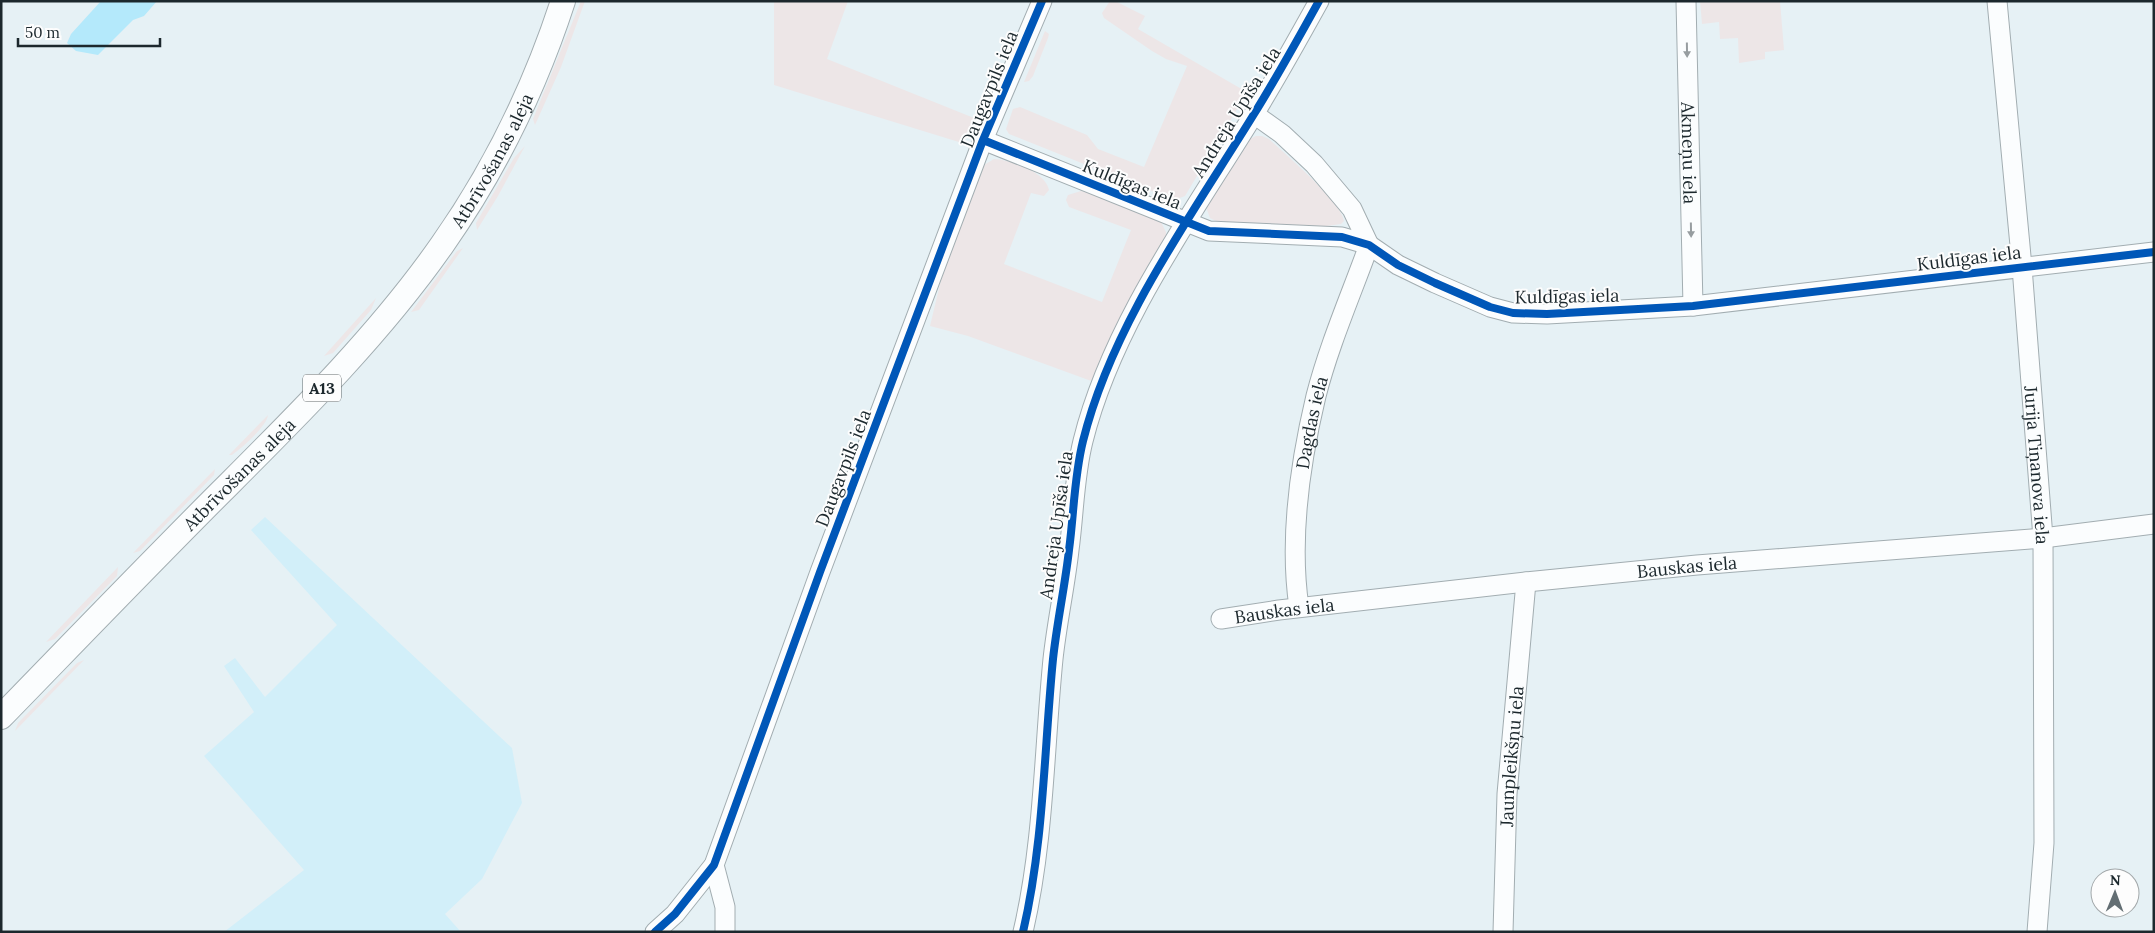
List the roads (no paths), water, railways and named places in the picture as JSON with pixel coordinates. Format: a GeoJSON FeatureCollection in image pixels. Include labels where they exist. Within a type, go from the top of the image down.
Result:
{"type":"FeatureCollection","features":[{"type":"Feature","properties":{"kind":"main road","name":"Atbrīvošanas aleja"},"geometry":{"type":"LineString","coordinates":[[1,717],[310,400],[362,345],[399,302],[443,244],[482,183],[524,101],[563,1]]}},
{"type":"Feature","properties":{"kind":"street","name":"Daugavpils iela"},"geometry":{"type":"LineString","coordinates":[[655,932],[674,914],[714,865],[820,572],[984,140],[1042,1]]}},
{"type":"Feature","properties":{"kind":"street","name":"Andreja Upīša iela"},"geometry":{"type":"LineString","coordinates":[[1023,932],[1035,870],[1053,658],[1070,548],[1077,469],[1084,438],[1100,388],[1121,339],[1185,221],[1254,114],[1319,1]]}},
{"type":"Feature","properties":{"kind":"street","name":"Akmeņu iela"},"geometry":{"type":"LineString","coordinates":[[1686,1],[1693,306]]}},
{"type":"Feature","properties":{"kind":"street","name":"Jurija Tiņanova iela"},"geometry":{"type":"LineString","coordinates":[[1997,1],[2022,267],[2043,538],[2044,843],[2037,932]]}},
{"type":"Feature","properties":{"kind":"street"},"geometry":{"type":"LineString","coordinates":[[1254,114],[1282,134],[1314,164],[1352,209],[1369,245]]}},
{"type":"Feature","properties":{"kind":"street","name":"Kuldīgas iela"},"geometry":{"type":"LineString","coordinates":[[984,140],[1209,231],[1342,237],[1369,245],[1398,265],[1435,284],[1490,307],[1513,314],[1547,314],[1693,306],[2154,252]]}},
{"type":"Feature","properties":{"kind":"street","name":"Dagdas iela"},"geometry":{"type":"LineString","coordinates":[[1298,607],[1295,560],[1298,507],[1309,430],[1316,395],[1369,245]]}},
{"type":"Feature","properties":{"kind":"street","name":"Bauskas iela"},"geometry":{"type":"LineString","coordinates":[[1222,619],[1298,607],[1526,582],[1697,565],[2043,538],[2154,524]]}},
{"type":"Feature","properties":{"kind":"street","name":"Jaunpleikšņu iela"},"geometry":{"type":"LineString","coordinates":[[1503,932],[1507,794],[1526,582]]}},
{"type":"Feature","properties":{"kind":"street"},"geometry":{"type":"LineString","coordinates":[[714,865],[725,907],[725,932]]}},
{"type":"Feature","properties":{"kind":"water"},"geometry":{"type":"Polygon","coordinates":[[[101,1],[157,1],[144,16],[133,20],[98,55],[76,51],[67,43],[71,34],[101,1]]]}}]}
